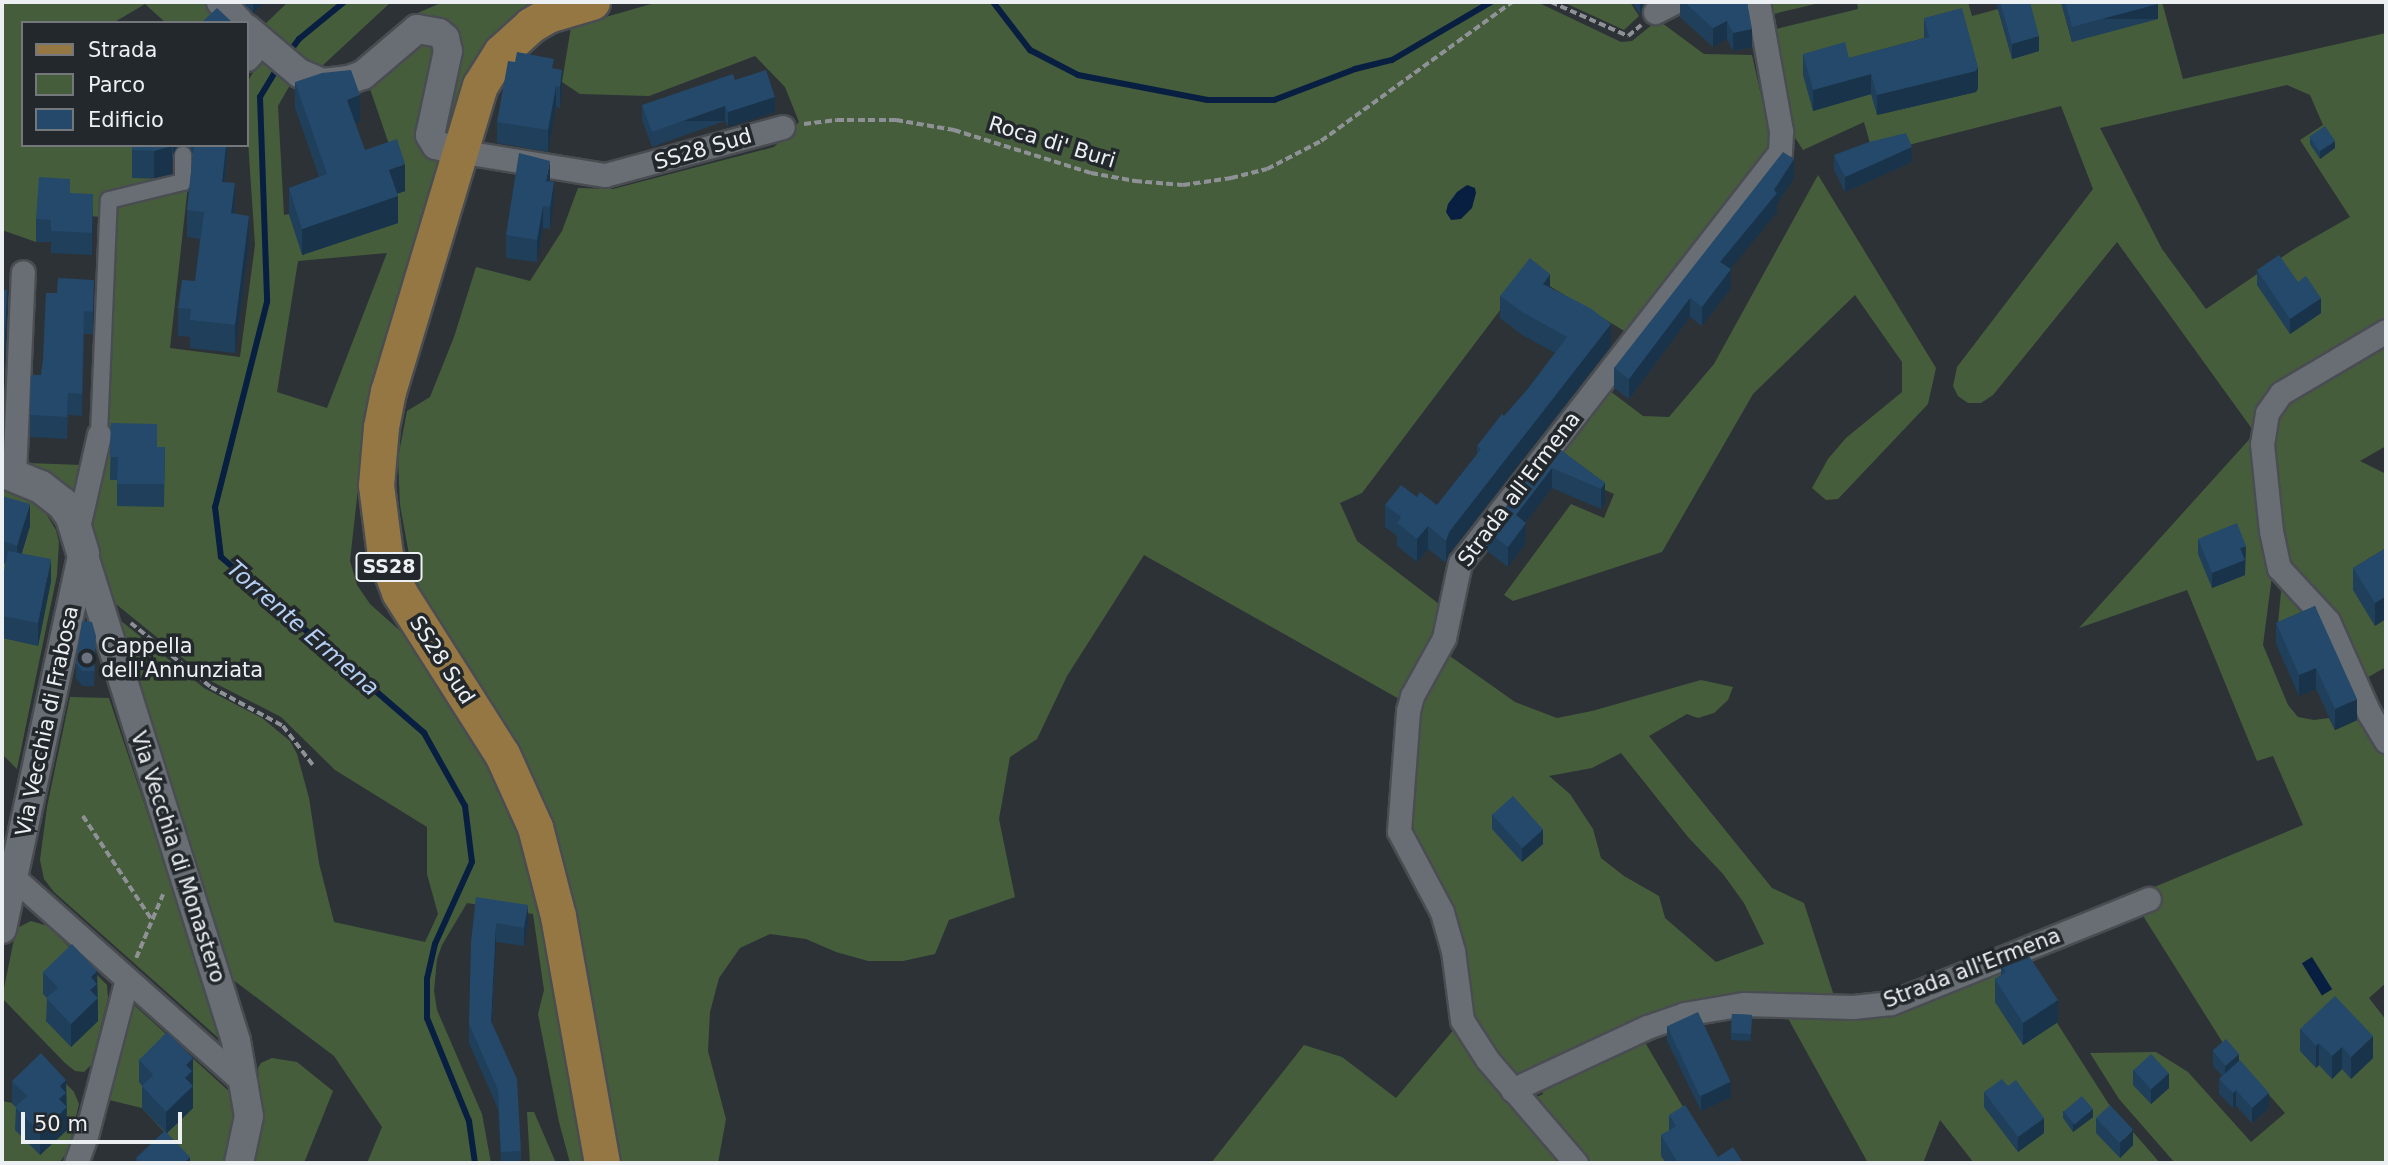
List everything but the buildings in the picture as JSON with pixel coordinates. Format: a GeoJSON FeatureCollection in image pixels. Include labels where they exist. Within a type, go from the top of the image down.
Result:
{"type":"FeatureCollection","features":[{"type":"Feature","properties":{"kind":"main road","name":"SS28 Sud"},"geometry":{"type":"LineString","coordinates":[[592,2],[548,15],[531,25],[500,52],[480,85],[388,391],[377,460],[380,531],[385,555],[400,592],[502,754],[535,827],[558,916],[603,1163]]}},
{"type":"Feature","properties":{"kind":"main road"},"geometry":{"type":"LineString","coordinates":[[8,473],[41,487],[63,504],[80,543]]}},
{"type":"Feature","properties":{"kind":"street"},"geometry":{"type":"LineString","coordinates":[[220,2],[238,21]]}},
{"type":"Feature","properties":{"kind":"street","name":"Strada all'Ermena"},"geometry":{"type":"LineString","coordinates":[[1576,1163],[1512,1090],[1467,1031],[1445,923],[1437,901],[1399,831],[1397,816],[1409,703],[1444,638],[1460,563],[1780,152],[1780,131],[1758,2]]}},
{"type":"Feature","properties":{"kind":"street"},"geometry":{"type":"LineString","coordinates":[[256,45],[299,73],[323,83],[357,78],[411,32],[425,28],[439,33],[445,38],[448,51],[430,135],[436,145],[458,151]]}},
{"type":"Feature","properties":{"kind":"street","name":"SS28 Sud"},"geometry":{"type":"LineString","coordinates":[[458,151],[606,175],[783,127]]}},
{"type":"Feature","properties":{"kind":"street"},"geometry":{"type":"LineString","coordinates":[[80,543],[99,434],[100,274],[109,200],[183,182],[183,155]]}},
{"type":"Feature","properties":{"kind":"street"},"geometry":{"type":"LineString","coordinates":[[8,473],[23,272]]}},
{"type":"Feature","properties":{"kind":"street"},"geometry":{"type":"LineString","coordinates":[[2386,331],[2281,393],[2267,413],[2262,444],[2271,531],[2279,568],[2332,627],[2370,713],[2386,741]]}},
{"type":"Feature","properties":{"kind":"street","name":"Via Vecchia di Monastero"},"geometry":{"type":"LineString","coordinates":[[80,543],[178,860],[231,1020],[245,1084],[249,1126],[239,1163]]}},
{"type":"Feature","properties":{"kind":"street","name":"Via Vecchia di Frabosa"},"geometry":{"type":"LineString","coordinates":[[2,929],[80,543]]}},
{"type":"Feature","properties":{"kind":"street"},"geometry":{"type":"LineString","coordinates":[[14,878],[245,1084]]}},
{"type":"Feature","properties":{"kind":"street","name":"Strada all'Ermena"},"geometry":{"type":"LineString","coordinates":[[1512,1090],[1647,1027],[1684,1014],[1744,1004],[1853,1007],[1891,1003],[2149,899]]}},
{"type":"Feature","properties":{"kind":"street"},"geometry":{"type":"LineString","coordinates":[[76,1163],[86,1136],[127,979]]}},
{"type":"Feature","properties":{"kind":"path","name":"Roca di' Buri"},"geometry":{"type":"LineString","coordinates":[[783,127],[837,120],[920,123],[980,136],[1091,173],[1135,181],[1182,185],[1231,178],[1267,169],[1321,141],[1513,2]]}},
{"type":"Feature","properties":{"kind":"path"},"geometry":{"type":"LineString","coordinates":[[1551,2],[1628,36],[1665,7]]}},
{"type":"Feature","properties":{"kind":"path"},"geometry":{"type":"LineString","coordinates":[[97,601],[133,624],[211,687],[283,726],[313,765]]}},
{"type":"Feature","properties":{"kind":"path"},"geometry":{"type":"LineString","coordinates":[[83,816],[152,920]]}},
{"type":"Feature","properties":{"kind":"path"},"geometry":{"type":"LineString","coordinates":[[127,979],[178,860]]}},
{"type":"Feature","properties":{"kind":"green space"},"geometry":{"type":"Polygon","coordinates":[[[2,2],[207,2],[222,18],[219,21],[164,21],[145,4],[116,21],[21,21],[21,147],[133,147],[133,178],[172,179],[104,196],[103,217],[70,215],[39,200],[36,242],[2,230],[2,2]]]}},
{"type":"Feature","properties":{"kind":"green space"},"geometry":{"type":"Polygon","coordinates":[[[288,2],[391,2],[322,66],[316,68],[302,64],[278,106],[284,215],[289,214],[303,255],[389,196],[405,191],[368,83],[411,44],[434,43],[441,162],[361,461],[350,561],[357,585],[370,604],[407,637],[499,778],[529,851],[590,1163],[570,1163],[559,1122],[538,1014],[544,990],[533,914],[467,903],[442,945],[437,959],[434,991],[437,1010],[482,1114],[491,1163],[367,1163],[382,1127],[334,1056],[228,976],[115,616],[204,688],[262,718],[290,741],[297,754],[309,798],[319,863],[334,922],[425,942],[438,914],[427,874],[427,827],[335,770],[281,717],[211,681],[111,600],[90,522],[113,204],[188,185],[170,348],[240,357],[255,245],[248,141],[248,81],[258,64],[260,29],[288,2]],[[387,253],[298,261],[277,392],[327,408],[387,253]]]}},
{"type":"Feature","properties":{"kind":"green space"},"geometry":{"type":"Polygon","coordinates":[[[443,2],[541,2],[448,140],[443,133],[461,54],[461,39],[450,25],[435,18],[419,18],[398,27],[413,15],[443,2]]]}},
{"type":"Feature","properties":{"kind":"green space"},"geometry":{"type":"Polygon","coordinates":[[[658,2],[1537,2],[1621,42],[1632,41],[1658,20],[1704,54],[1752,55],[1771,139],[1767,154],[1626,332],[1528,273],[1362,493],[1340,503],[1357,541],[1443,607],[1442,617],[1401,700],[1144,555],[1067,676],[1037,739],[1010,757],[999,819],[1015,897],[949,920],[935,954],[903,961],[868,961],[836,952],[806,939],[770,934],[740,948],[719,978],[710,1012],[708,1051],[726,1119],[718,1163],[614,1163],[545,806],[512,735],[419,586],[410,560],[400,505],[398,458],[407,411],[430,397],[454,337],[476,267],[530,281],[562,231],[578,188],[613,189],[774,147],[799,122],[785,87],[755,56],[649,96],[580,94],[562,82],[571,27],[658,2]]]}},
{"type":"Feature","properties":{"kind":"green space"},"geometry":{"type":"Polygon","coordinates":[[[1563,2],[1630,2],[1639,16],[1624,30],[1563,2]]]}},
{"type":"Feature","properties":{"kind":"green space"},"geometry":{"type":"Polygon","coordinates":[[[1766,2],[1824,2],[1769,15],[1766,2]]]}},
{"type":"Feature","properties":{"kind":"green space"},"geometry":{"type":"Polygon","coordinates":[[[1857,2],[1968,2],[1972,16],[1998,9],[2012,58],[2026,2],[2061,2],[2072,42],[2153,2],[2162,2],[2183,79],[2386,33],[2386,324],[2274,390],[2273,568],[2263,645],[2288,705],[2298,717],[2314,720],[2329,718],[2335,730],[2364,717],[2386,755],[2386,983],[2369,998],[2386,1020],[2386,1163],[2175,1163],[2119,1099],[2090,1053],[2156,1052],[2188,1072],[2251,1142],[2285,1113],[2223,1043],[2140,911],[2147,908],[2152,888],[2303,825],[2273,756],[2257,761],[2187,590],[2079,628],[2255,433],[2117,242],[1993,395],[1981,403],[1968,403],[1958,396],[1953,386],[1957,367],[2093,189],[2061,106],[1873,154],[1864,122],[1803,150],[1790,130],[1772,30],[1858,9],[1857,2]],[[2287,85],[2100,128],[2162,249],[2206,309],[2294,249],[2350,217],[2300,140],[2323,125],[2310,95],[2287,85]]]}},
{"type":"Feature","properties":{"kind":"green space"},"geometry":{"type":"Polygon","coordinates":[[[1818,175],[1936,368],[1928,404],[1838,499],[1826,500],[1812,488],[1828,459],[1846,438],[1902,392],[1902,362],[1855,295],[1753,394],[1662,552],[1513,601],[1504,595],[1571,504],[1604,518],[1614,494],[1579,478],[1553,458],[1610,391],[1643,416],[1669,417],[1714,364],[1818,175]]]}},
{"type":"Feature","properties":{"kind":"green space"},"geometry":{"type":"Polygon","coordinates":[[[2386,339],[2386,446],[2360,461],[2386,474],[2386,667],[2363,680],[2287,568],[2269,433],[2287,396],[2386,339]]]}},
{"type":"Feature","properties":{"kind":"green space"},"geometry":{"type":"Polygon","coordinates":[[[26,463],[83,465],[77,499],[26,468],[26,463]]]}},
{"type":"Feature","properties":{"kind":"green space"},"geometry":{"type":"Polygon","coordinates":[[[2,482],[18,489],[42,507],[56,530],[59,542],[57,575],[17,769],[2,754],[2,482]]]}},
{"type":"Feature","properties":{"kind":"green space"},"geometry":{"type":"Polygon","coordinates":[[[2282,582],[2322,624],[2276,644],[2282,582]]]}},
{"type":"Feature","properties":{"kind":"green space"},"geometry":{"type":"Polygon","coordinates":[[[1447,654],[1515,702],[1557,718],[1592,711],[1701,680],[1733,687],[1728,700],[1714,713],[1698,718],[1687,714],[1649,736],[1772,888],[1804,903],[1835,999],[1759,995],[1513,1079],[1476,1032],[1407,829],[1416,711],[1447,654]],[[1621,753],[1592,768],[1549,776],[1570,794],[1593,829],[1601,858],[1624,876],[1659,896],[1665,918],[1716,962],[1764,944],[1744,903],[1723,874],[1688,837],[1621,753]]]}},
{"type":"Feature","properties":{"kind":"green space"},"geometry":{"type":"Polygon","coordinates":[[[70,697],[109,698],[224,1043],[54,892],[44,879],[40,860],[47,807],[70,697]]]}},
{"type":"Feature","properties":{"kind":"green space"},"geometry":{"type":"Polygon","coordinates":[[[31,921],[48,926],[107,985],[108,998],[91,1065],[84,1072],[75,1071],[65,1063],[2,998],[15,934],[19,927],[31,921]]]}},
{"type":"Feature","properties":{"kind":"green space"},"geometry":{"type":"Polygon","coordinates":[[[2017,960],[2108,1103],[2160,1163],[1974,1163],[1940,1120],[1923,1163],[1868,1163],[1784,1011],[1853,1015],[2017,960]]]}},
{"type":"Feature","properties":{"kind":"green space"},"geometry":{"type":"Polygon","coordinates":[[[133,1004],[231,1093],[235,1121],[226,1163],[154,1163],[166,1134],[142,1108],[109,1100],[133,1004]]]}},
{"type":"Feature","properties":{"kind":"green space"},"geometry":{"type":"Polygon","coordinates":[[[1456,1027],[1567,1163],[1211,1163],[1304,1045],[1342,1057],[1396,1098],[1456,1027]]]}},
{"type":"Feature","properties":{"kind":"green space"},"geometry":{"type":"Polygon","coordinates":[[[1643,1039],[1716,1163],[1583,1163],[1531,1100],[1543,1094],[1540,1085],[1643,1039]]]}},
{"type":"Feature","properties":{"kind":"green space"},"geometry":{"type":"Polygon","coordinates":[[[272,1058],[297,1062],[333,1091],[304,1163],[252,1163],[262,1122],[258,1068],[261,1063],[272,1058]]]}},
{"type":"Feature","properties":{"kind":"green space"},"geometry":{"type":"Polygon","coordinates":[[[50,1067],[74,1092],[79,1104],[68,1151],[59,1163],[2,1163],[2,1101],[12,1103],[27,1118],[50,1067]]]}},
{"type":"Feature","properties":{"kind":"green space"},"geometry":{"type":"Polygon","coordinates":[[[527,1112],[534,1112],[556,1163],[530,1163],[527,1112]]]}},
{"type":"Feature","properties":{"kind":"water"},"geometry":{"type":"Polygon","coordinates":[[[1467,185],[1475,188],[1472,208],[1461,219],[1451,220],[1446,212],[1448,204],[1457,192],[1467,185]]]}},
{"type":"Feature","properties":{"kind":"water"},"geometry":{"type":"Polygon","coordinates":[[[2312,957],[2332,989],[2322,996],[2302,963],[2312,957]]]}},
{"type":"Feature","properties":{"kind":"waterway","name":"Torrente Ermena"},"geometry":{"type":"LineString","coordinates":[[287,55],[299,39],[344,2]]}},
{"type":"Feature","properties":{"kind":"waterway"},"geometry":{"type":"LineString","coordinates":[[993,2],[1030,50],[1078,75],[1208,100],[1274,100],[1355,69],[1392,60],[1491,2]]}},
{"type":"Feature","properties":{"kind":"waterway","name":"Torrente Ermena"},"geometry":{"type":"LineString","coordinates":[[278,67],[260,97],[267,302],[215,507],[221,557],[424,733],[465,806],[472,862],[435,944],[427,979],[427,1018],[469,1121],[475,1163]]}},
{"type":"Feature","properties":{"kind":"place","name":"Cappella dell'Annunziata"},"geometry":{"type":"Point","coordinates":[87,658]}}]}
